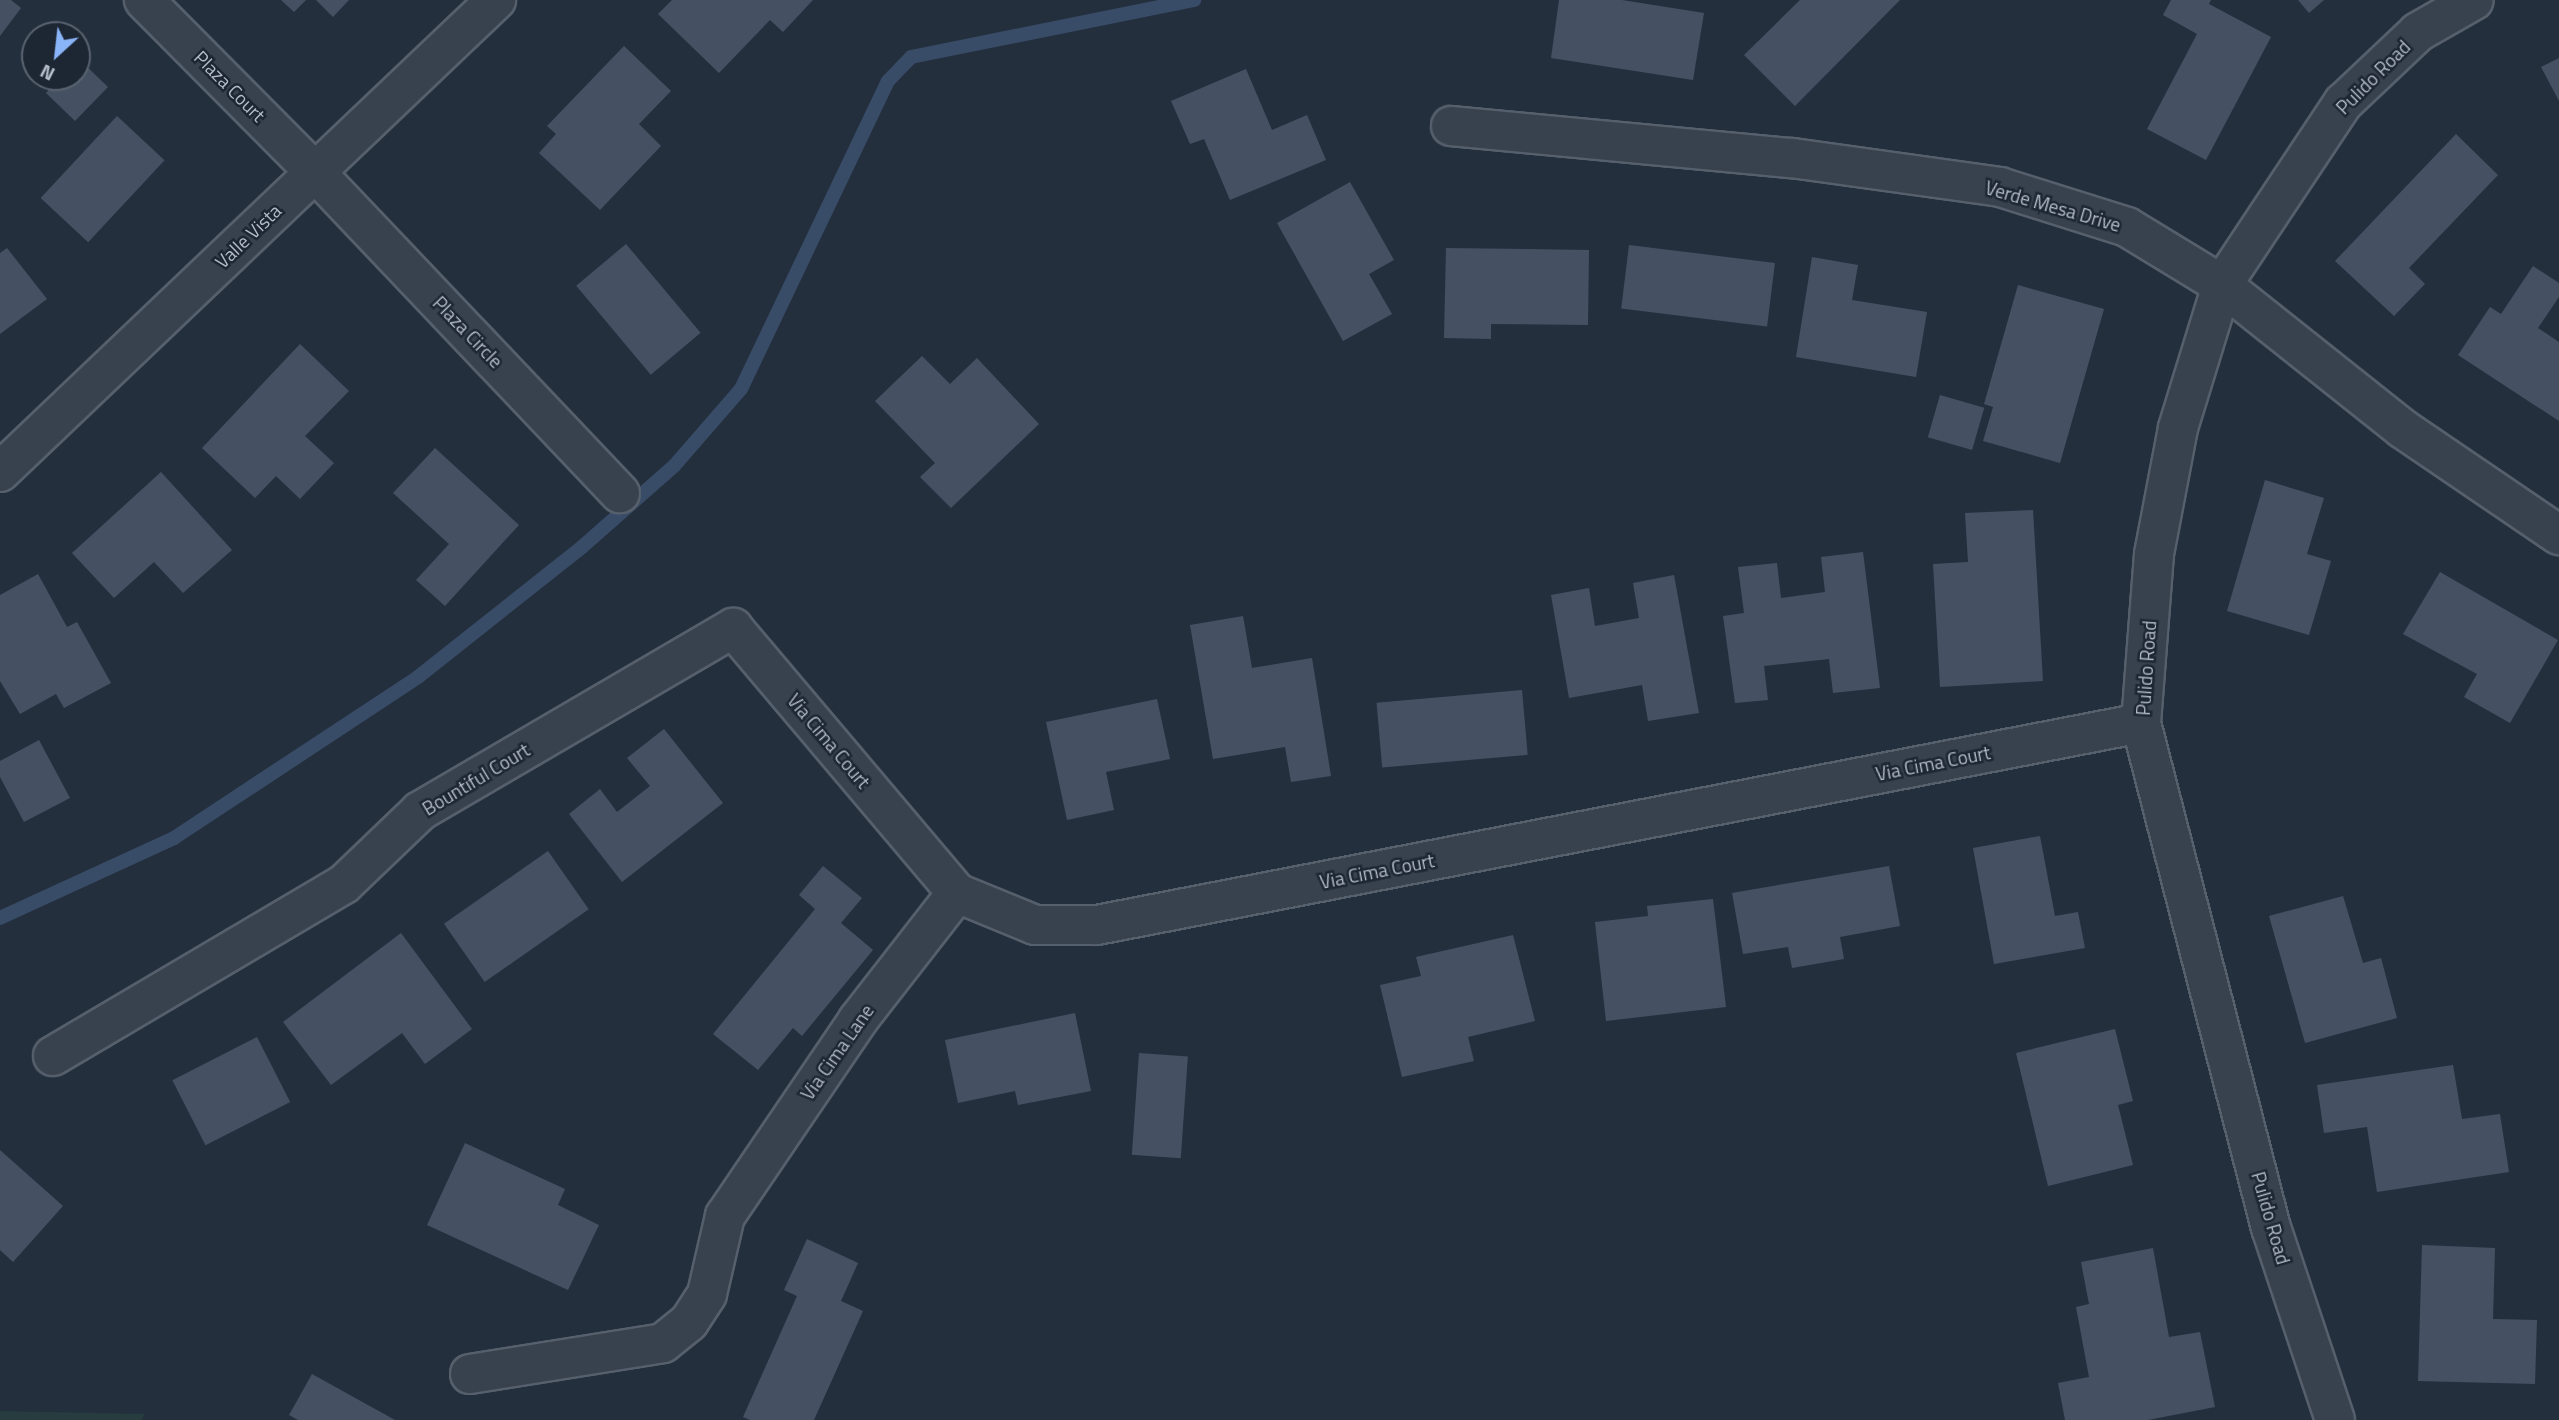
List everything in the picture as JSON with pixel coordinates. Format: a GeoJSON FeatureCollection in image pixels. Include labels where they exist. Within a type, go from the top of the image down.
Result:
{"type":"FeatureCollection","features":[{"type":"Feature","properties":{"kind":"street","name":"Plaza Court"},"geometry":{"type":"LineString","coordinates":[[144,0],[315,172]]}},
{"type":"Feature","properties":{"kind":"street","name":"Valle Vista"},"geometry":{"type":"LineString","coordinates":[[0,472],[496,0]]}},
{"type":"Feature","properties":{"kind":"street","name":"Pulido Road"},"geometry":{"type":"LineString","coordinates":[[2335,1420],[2271,1228],[2141,723],[2154,554],[2178,428],[2222,285],[2343,103],[2418,32],[2474,0]]}},
{"type":"Feature","properties":{"kind":"street","name":"Verde Mesa Drive"},"geometry":{"type":"LineString","coordinates":[[1451,126],[1791,158],[2000,187],[2127,227],[2222,285],[2403,429],[2559,536]]}},
{"type":"Feature","properties":{"kind":"street","name":"Plaza Circle"},"geometry":{"type":"LineString","coordinates":[[315,172],[620,492]]}},
{"type":"Feature","properties":{"kind":"street","name":"Via Cima Court"},"geometry":{"type":"LineString","coordinates":[[733,628],[957,894],[1035,925],[1097,925],[2141,723]]}},
{"type":"Feature","properties":{"kind":"street","name":"Bountiful Court"},"geometry":{"type":"LineString","coordinates":[[53,1056],[344,884],[420,811],[733,628]]}},
{"type":"Feature","properties":{"kind":"street","name":"Via Cima Lane"},"geometry":{"type":"LineString","coordinates":[[470,1374],[663,1343],[689,1322],[707,1294],[725,1216],[858,1020],[957,894]]}},
{"type":"Feature","properties":{"kind":"green space"},"geometry":{"type":"Polygon","coordinates":[[[0,1411],[144,1414],[142,1420],[0,1420],[0,1411]]]}},
{"type":"Feature","properties":{"kind":"building"},"geometry":{"type":"Polygon","coordinates":[[[0,0],[11,0],[21,8],[0,36],[0,0]]]}},
{"type":"Feature","properties":{"kind":"building"},"geometry":{"type":"Polygon","coordinates":[[[281,0],[306,0],[294,12],[281,0]]]}},
{"type":"Feature","properties":{"kind":"building"},"geometry":{"type":"Polygon","coordinates":[[[316,0],[349,0],[333,17],[316,0]]]}},
{"type":"Feature","properties":{"kind":"building"},"geometry":{"type":"Polygon","coordinates":[[[672,0],[813,0],[783,32],[770,20],[719,73],[658,14],[672,0]]]}},
{"type":"Feature","properties":{"kind":"building"},"geometry":{"type":"Polygon","coordinates":[[[1559,0],[1622,0],[1704,13],[1693,80],[1551,58],[1559,0]]]}},
{"type":"Feature","properties":{"kind":"building"},"geometry":{"type":"Polygon","coordinates":[[[1800,0],[1900,0],[1795,106],[1744,55],[1800,0]]]}},
{"type":"Feature","properties":{"kind":"building"},"geometry":{"type":"Polygon","coordinates":[[[2171,0],[2211,0],[2209,4],[2271,37],[2206,160],[2147,129],[2197,34],[2163,15],[2171,0]]]}},
{"type":"Feature","properties":{"kind":"building"},"geometry":{"type":"Polygon","coordinates":[[[2298,0],[2324,0],[2309,13],[2298,0]]]}},
{"type":"Feature","properties":{"kind":"building"},"geometry":{"type":"Polygon","coordinates":[[[624,46],[671,91],[639,124],[661,146],[600,210],[539,153],[556,134],[547,126],[624,46]]]}},
{"type":"Feature","properties":{"kind":"building"},"geometry":{"type":"Polygon","coordinates":[[[2559,58],[2559,101],[2541,67],[2559,58]]]}},
{"type":"Feature","properties":{"kind":"building"},"geometry":{"type":"Polygon","coordinates":[[[1246,69],[1272,130],[1307,115],[1326,160],[1230,200],[1204,139],[1190,144],[1171,101],[1246,69]]]}},
{"type":"Feature","properties":{"kind":"building"},"geometry":{"type":"Polygon","coordinates":[[[91,71],[108,87],[75,121],[46,93],[91,91],[91,71]]]}},
{"type":"Feature","properties":{"kind":"building"},"geometry":{"type":"Polygon","coordinates":[[[117,116],[165,160],[88,242],[41,198],[117,116]]]}},
{"type":"Feature","properties":{"kind":"building"},"geometry":{"type":"Polygon","coordinates":[[[2456,134],[2498,175],[2409,268],[2425,284],[2394,316],[2335,261],[2456,134]]]}},
{"type":"Feature","properties":{"kind":"building"},"geometry":{"type":"Polygon","coordinates":[[[1350,182],[1394,260],[1369,274],[1392,314],[1343,341],[1277,223],[1350,182]]]}},
{"type":"Feature","properties":{"kind":"building"},"geometry":{"type":"Polygon","coordinates":[[[626,244],[701,333],[651,375],[576,286],[626,244]]]}},
{"type":"Feature","properties":{"kind":"building"},"geometry":{"type":"Polygon","coordinates":[[[1629,245],[1775,263],[1767,326],[1621,309],[1629,245]]]}},
{"type":"Feature","properties":{"kind":"building"},"geometry":{"type":"Polygon","coordinates":[[[7,248],[47,299],[0,334],[0,253],[7,248]]]}},
{"type":"Feature","properties":{"kind":"building"},"geometry":{"type":"Polygon","coordinates":[[[1446,248],[1589,250],[1588,325],[1491,324],[1491,339],[1444,338],[1446,248]]]}},
{"type":"Feature","properties":{"kind":"building"},"geometry":{"type":"Polygon","coordinates":[[[1812,257],[1858,265],[1852,300],[1927,312],[1916,377],[1796,357],[1812,257]]]}},
{"type":"Feature","properties":{"kind":"building"},"geometry":{"type":"Polygon","coordinates":[[[2533,266],[2559,283],[2559,297],[2538,328],[2559,342],[2559,421],[2458,355],[2490,307],[2501,314],[2533,266]]]}},
{"type":"Feature","properties":{"kind":"building"},"geometry":{"type":"Polygon","coordinates":[[[2018,285],[2104,309],[2060,463],[1983,441],[1993,407],[1984,404],[2018,285]]]}},
{"type":"Feature","properties":{"kind":"building"},"geometry":{"type":"Polygon","coordinates":[[[300,344],[349,391],[305,436],[334,463],[300,499],[276,476],[255,498],[202,448],[300,344]]]}},
{"type":"Feature","properties":{"kind":"building"},"geometry":{"type":"Polygon","coordinates":[[[922,356],[950,384],[977,358],[1039,424],[951,508],[920,477],[935,463],[875,401],[922,356]]]}},
{"type":"Feature","properties":{"kind":"building"},"geometry":{"type":"Polygon","coordinates":[[[1940,395],[1984,408],[1972,450],[1928,437],[1940,395]]]}},
{"type":"Feature","properties":{"kind":"building"},"geometry":{"type":"Polygon","coordinates":[[[435,448],[519,525],[445,606],[416,580],[449,544],[393,493],[435,448]]]}},
{"type":"Feature","properties":{"kind":"building"},"geometry":{"type":"Polygon","coordinates":[[[161,472],[232,550],[183,593],[154,562],[114,598],[72,553],[161,472]]]}},
{"type":"Feature","properties":{"kind":"building"},"geometry":{"type":"Polygon","coordinates":[[[2265,480],[2324,498],[2307,554],[2331,561],[2309,635],[2227,611],[2265,480]]]}},
{"type":"Feature","properties":{"kind":"building"},"geometry":{"type":"Polygon","coordinates":[[[2033,510],[2043,681],[1940,687],[1933,564],[1968,562],[1965,513],[2033,510]]]}},
{"type":"Feature","properties":{"kind":"building"},"geometry":{"type":"Polygon","coordinates":[[[1863,552],[1880,688],[1833,693],[1829,659],[1764,666],[1768,700],[1735,703],[1723,616],[1744,613],[1738,567],[1777,563],[1781,598],[1825,592],[1821,557],[1863,552]]]}},
{"type":"Feature","properties":{"kind":"building"},"geometry":{"type":"Polygon","coordinates":[[[2440,572],[2558,640],[2510,723],[2464,697],[2477,674],[2403,634],[2440,572]]]}},
{"type":"Feature","properties":{"kind":"building"},"geometry":{"type":"Polygon","coordinates":[[[38,574],[67,627],[77,622],[111,683],[64,708],[56,694],[20,714],[0,681],[0,595],[38,574]]]}},
{"type":"Feature","properties":{"kind":"building"},"geometry":{"type":"Polygon","coordinates":[[[1674,575],[1699,713],[1648,721],[1642,685],[1569,698],[1551,595],[1589,588],[1595,626],[1639,618],[1633,583],[1674,575]]]}},
{"type":"Feature","properties":{"kind":"building"},"geometry":{"type":"Polygon","coordinates":[[[1243,616],[1252,668],[1312,658],[1331,776],[1291,782],[1285,747],[1213,759],[1190,625],[1243,616]]]}},
{"type":"Feature","properties":{"kind":"building"},"geometry":{"type":"Polygon","coordinates":[[[1522,690],[1528,755],[1382,767],[1377,703],[1522,690]]]}},
{"type":"Feature","properties":{"kind":"building"},"geometry":{"type":"Polygon","coordinates":[[[1157,699],[1170,759],[1106,772],[1114,810],[1067,820],[1046,722],[1157,699]]]}},
{"type":"Feature","properties":{"kind":"building"},"geometry":{"type":"Polygon","coordinates":[[[664,729],[723,803],[622,882],[569,814],[600,789],[617,812],[650,786],[627,758],[664,729]]]}},
{"type":"Feature","properties":{"kind":"building"},"geometry":{"type":"Polygon","coordinates":[[[39,740],[70,798],[24,822],[0,777],[0,761],[39,740]]]}},
{"type":"Feature","properties":{"kind":"building"},"geometry":{"type":"Polygon","coordinates":[[[2040,836],[2055,916],[2078,912],[2085,948],[1994,964],[1973,848],[2040,836]]]}},
{"type":"Feature","properties":{"kind":"building"},"geometry":{"type":"Polygon","coordinates":[[[548,851],[589,909],[485,982],[444,924],[548,851]]]}},
{"type":"Feature","properties":{"kind":"building"},"geometry":{"type":"Polygon","coordinates":[[[823,866],[862,898],[841,923],[873,950],[802,1036],[793,1028],[758,1070],[713,1034],[815,909],[799,895],[823,866]]]}},
{"type":"Feature","properties":{"kind":"building"},"geometry":{"type":"Polygon","coordinates":[[[1889,866],[1900,926],[1840,937],[1844,959],[1792,968],[1788,947],[1743,954],[1732,893],[1889,866]]]}},
{"type":"Feature","properties":{"kind":"building"},"geometry":{"type":"Polygon","coordinates":[[[2343,896],[2363,963],[2381,958],[2397,1018],[2305,1043],[2269,916],[2343,896]]]}},
{"type":"Feature","properties":{"kind":"building"},"geometry":{"type":"Polygon","coordinates":[[[1713,899],[1726,1007],[1606,1021],[1595,922],[1648,916],[1647,906],[1713,899]]]}},
{"type":"Feature","properties":{"kind":"building"},"geometry":{"type":"Polygon","coordinates":[[[401,933],[472,1029],[425,1064],[402,1033],[331,1085],[283,1022],[401,933]]]}},
{"type":"Feature","properties":{"kind":"building"},"geometry":{"type":"Polygon","coordinates":[[[1513,935],[1535,1021],[1468,1037],[1474,1061],[1402,1077],[1380,985],[1421,976],[1416,957],[1513,935]]]}},
{"type":"Feature","properties":{"kind":"building"},"geometry":{"type":"Polygon","coordinates":[[[1075,1013],[1091,1091],[1018,1105],[1015,1091],[958,1103],[945,1040],[1075,1013]]]}},
{"type":"Feature","properties":{"kind":"building"},"geometry":{"type":"Polygon","coordinates":[[[2115,1029],[2133,1101],[2118,1105],[2133,1165],[2048,1186],[2016,1053],[2115,1029]]]}},
{"type":"Feature","properties":{"kind":"building"},"geometry":{"type":"Polygon","coordinates":[[[257,1037],[290,1102],[205,1145],[172,1080],[257,1037]]]}},
{"type":"Feature","properties":{"kind":"building"},"geometry":{"type":"Polygon","coordinates":[[[1139,1053],[1188,1056],[1181,1158],[1132,1155],[1139,1053]]]}},
{"type":"Feature","properties":{"kind":"building"},"geometry":{"type":"Polygon","coordinates":[[[2453,1065],[2462,1119],[2500,1114],[2509,1172],[2377,1192],[2367,1127],[2324,1133],[2317,1085],[2453,1065]]]}},
{"type":"Feature","properties":{"kind":"building"},"geometry":{"type":"Polygon","coordinates":[[[465,1143],[565,1189],[558,1205],[599,1225],[568,1290],[427,1225],[465,1143]]]}},
{"type":"Feature","properties":{"kind":"building"},"geometry":{"type":"Polygon","coordinates":[[[0,1150],[63,1206],[13,1262],[0,1250],[0,1150]]]}},
{"type":"Feature","properties":{"kind":"building"},"geometry":{"type":"Polygon","coordinates":[[[807,1239],[858,1263],[841,1301],[863,1311],[814,1420],[750,1420],[743,1417],[797,1296],[784,1290],[807,1239]]]}},
{"type":"Feature","properties":{"kind":"building"},"geometry":{"type":"Polygon","coordinates":[[[2422,1245],[2495,1248],[2493,1319],[2537,1320],[2535,1384],[2418,1381],[2422,1245]]]}},
{"type":"Feature","properties":{"kind":"building"},"geometry":{"type":"Polygon","coordinates":[[[2153,1248],[2169,1337],[2200,1332],[2215,1407],[2148,1420],[2065,1420],[2058,1383],[2089,1377],[2076,1307],[2089,1304],[2081,1262],[2153,1248]]]}},
{"type":"Feature","properties":{"kind":"building"},"geometry":{"type":"Polygon","coordinates":[[[312,1374],[395,1420],[298,1420],[289,1415],[312,1374]]]}},
{"type":"Feature","properties":{"kind":"waterway"},"geometry":{"type":"LineString","coordinates":[[0,918],[174,838],[418,677],[582,547],[674,466],[741,389],[888,81],[911,57],[1194,0]]}}]}
